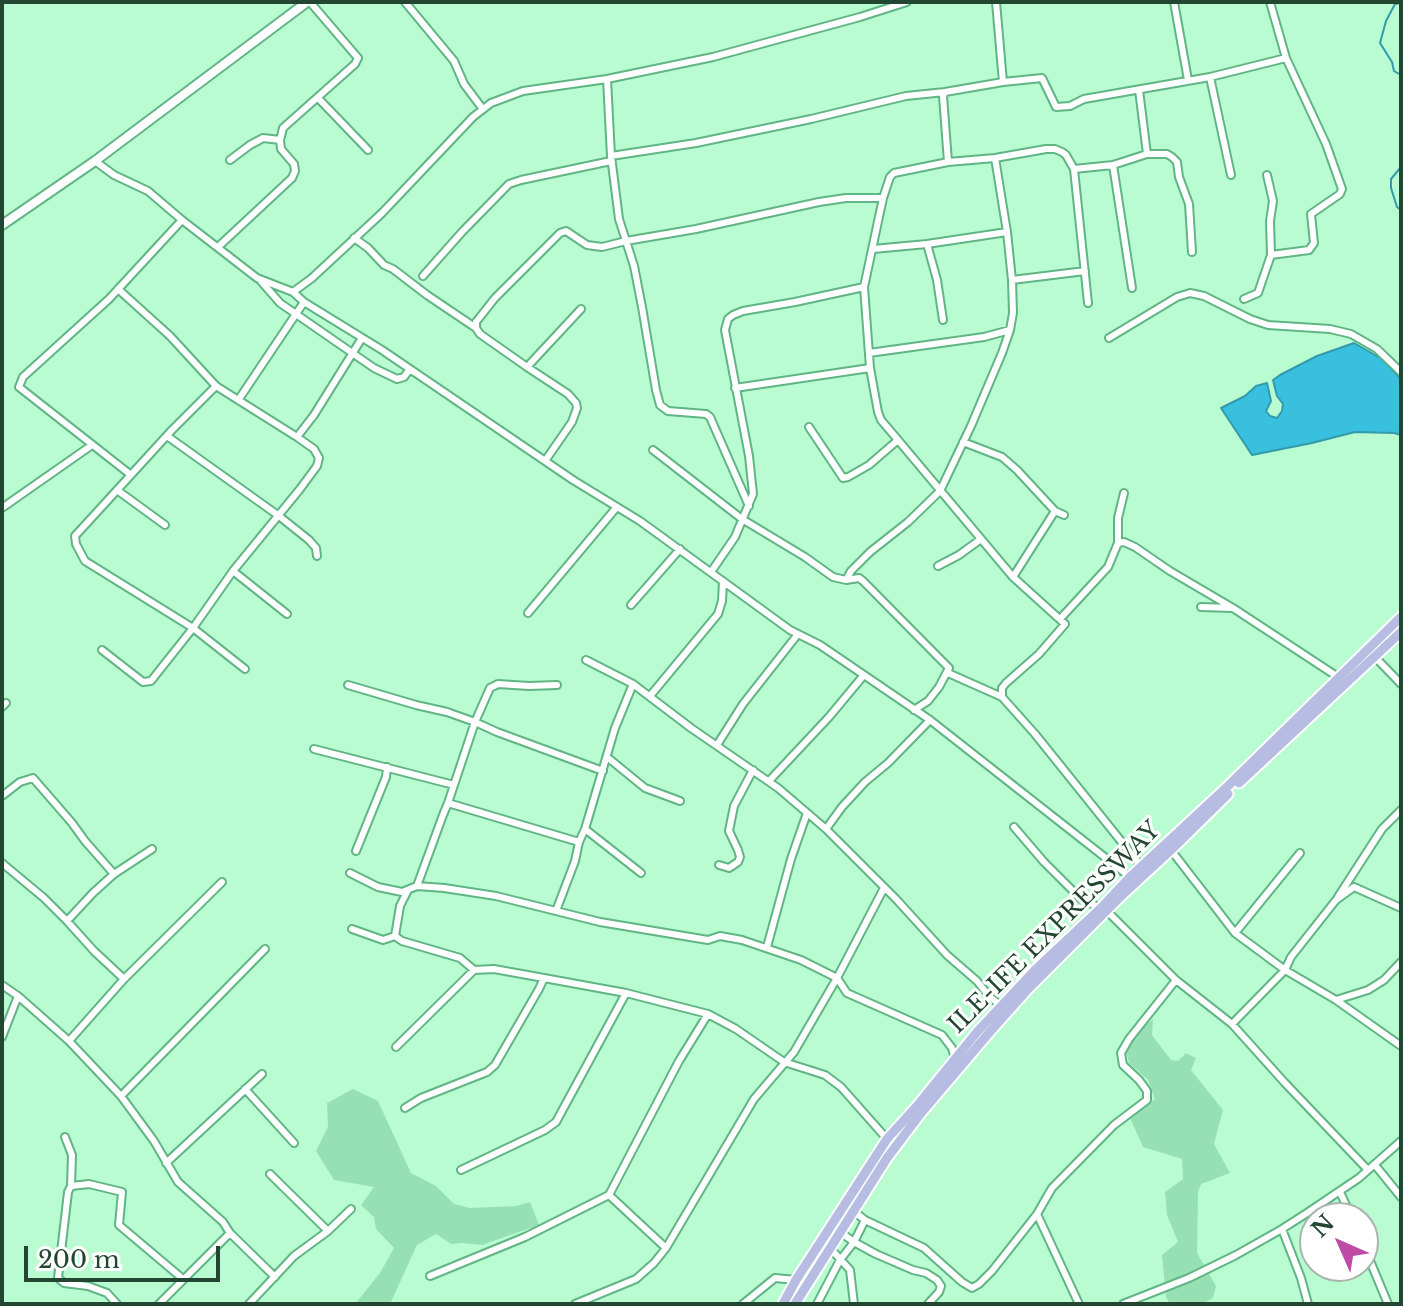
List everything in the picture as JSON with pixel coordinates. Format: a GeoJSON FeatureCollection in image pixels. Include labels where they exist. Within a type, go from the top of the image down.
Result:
{"type":"FeatureCollection","features":[{"type":"Feature","properties":{"kind":"main road"},"geometry":{"type":"LineString","coordinates":[[2,225],[95,161],[309,2]]}},
{"type":"Feature","properties":{"kind":"main road","name":"ILE-IFE EXPRESSWAY"},"geometry":{"type":"LineString","coordinates":[[783,1304],[887,1139],[955,1059],[1028,989],[1141,866],[1401,618]]}},
{"type":"Feature","properties":{"kind":"main road","name":"ILE-IFE EXPRESSWAY"},"geometry":{"type":"LineString","coordinates":[[799,1302],[852,1210],[1001,1006],[1035,970],[1171,850],[1401,632]]}},
{"type":"Feature","properties":{"kind":"main road"},"geometry":{"type":"LineString","coordinates":[[1377,640],[1385,649]]}},
{"type":"Feature","properties":{"kind":"street"},"geometry":{"type":"LineString","coordinates":[[218,247],[292,178],[294,164],[281,149],[283,128],[358,58],[309,2]]}},
{"type":"Feature","properties":{"kind":"street"},"geometry":{"type":"LineString","coordinates":[[405,2],[454,61],[464,84],[482,108]]}},
{"type":"Feature","properties":{"kind":"street"},"geometry":{"type":"LineString","coordinates":[[293,292],[382,213],[482,108],[491,103],[523,91],[607,79],[713,57],[907,2]]}},
{"type":"Feature","properties":{"kind":"street"},"geometry":{"type":"LineString","coordinates":[[996,2],[1003,82]]}},
{"type":"Feature","properties":{"kind":"street"},"geometry":{"type":"LineString","coordinates":[[1174,2],[1188,80]]}},
{"type":"Feature","properties":{"kind":"street"},"geometry":{"type":"LineString","coordinates":[[1270,2],[1286,58],[1326,144],[1342,189],[1340,194],[1311,214],[1314,243],[1309,250],[1271,255]]}},
{"type":"Feature","properties":{"kind":"street"},"geometry":{"type":"LineString","coordinates":[[423,276],[509,184],[521,180],[611,158],[826,116],[906,96],[1042,78],[1056,107],[1070,106],[1084,99],[1210,77],[1286,58]]}},
{"type":"Feature","properties":{"kind":"street"},"geometry":{"type":"LineString","coordinates":[[1210,77],[1231,175]]}},
{"type":"Feature","properties":{"kind":"street"},"geometry":{"type":"LineString","coordinates":[[607,79],[611,158],[619,219],[642,307],[660,405],[668,411],[706,414],[710,417],[749,506]]}},
{"type":"Feature","properties":{"kind":"street"},"geometry":{"type":"LineString","coordinates":[[1139,90],[1147,154]]}},
{"type":"Feature","properties":{"kind":"street"},"geometry":{"type":"LineString","coordinates":[[945,92],[948,162]]}},
{"type":"Feature","properties":{"kind":"street"},"geometry":{"type":"LineString","coordinates":[[318,98],[368,150]]}},
{"type":"Feature","properties":{"kind":"street"},"geometry":{"type":"LineString","coordinates":[[230,160],[263,138],[280,140]]}},
{"type":"Feature","properties":{"kind":"street"},"geometry":{"type":"LineString","coordinates":[[1002,697],[1002,688],[1006,683],[1065,624],[1013,577],[881,420],[870,368],[864,287],[890,177],[894,173],[948,162],[1055,149],[1066,155],[1074,169],[1088,303]]}},
{"type":"Feature","properties":{"kind":"street"},"geometry":{"type":"LineString","coordinates":[[1074,169],[1113,165],[1147,154],[1167,154],[1177,162],[1189,204],[1192,252]]}},
{"type":"Feature","properties":{"kind":"street"},"geometry":{"type":"LineString","coordinates":[[846,580],[870,552],[940,491],[1010,330],[1012,280],[995,158]]}},
{"type":"Feature","properties":{"kind":"street"},"geometry":{"type":"LineString","coordinates":[[95,161],[114,175],[148,191],[257,278],[280,303],[353,353],[397,379],[404,377],[409,370]]}},
{"type":"Feature","properties":{"kind":"street"},"geometry":{"type":"LineString","coordinates":[[1113,165],[1132,288]]}},
{"type":"Feature","properties":{"kind":"street"},"geometry":{"type":"LineString","coordinates":[[1244,299],[1258,293],[1271,255],[1273,201],[1267,175]]}},
{"type":"Feature","properties":{"kind":"street"},"geometry":{"type":"LineString","coordinates":[[476,328],[476,322],[495,298],[560,233],[566,231],[595,247],[602,247],[819,202],[883,198]]}},
{"type":"Feature","properties":{"kind":"street"},"geometry":{"type":"LineString","coordinates":[[131,475],[19,387],[23,377],[109,299],[182,220]]}},
{"type":"Feature","properties":{"kind":"street"},"geometry":{"type":"LineString","coordinates":[[873,249],[1007,232]]}},
{"type":"Feature","properties":{"kind":"street"},"geometry":{"type":"LineString","coordinates":[[354,238],[384,265],[568,394],[576,403],[572,422],[545,461]]}},
{"type":"Feature","properties":{"kind":"street"},"geometry":{"type":"LineString","coordinates":[[927,244],[943,320]]}},
{"type":"Feature","properties":{"kind":"street"},"geometry":{"type":"LineString","coordinates":[[1012,280],[1085,271]]}},
{"type":"Feature","properties":{"kind":"street"},"geometry":{"type":"LineString","coordinates":[[257,278],[293,292],[640,521],[790,630],[820,645],[930,720],[1130,877]]}},
{"type":"Feature","properties":{"kind":"street"},"geometry":{"type":"LineString","coordinates":[[711,572],[735,537],[753,494],[725,330],[728,319],[743,311],[864,287]]}},
{"type":"Feature","properties":{"kind":"street"},"geometry":{"type":"LineString","coordinates":[[102,650],[143,682],[151,681],[233,571],[309,478],[319,458],[314,449],[297,437],[216,386],[170,336],[118,289]]}},
{"type":"Feature","properties":{"kind":"street"},"geometry":{"type":"LineString","coordinates":[[1109,338],[1177,297],[1190,293],[1204,296],[1268,325],[1330,329],[1351,334],[1377,349],[1401,372]]}},
{"type":"Feature","properties":{"kind":"street"},"geometry":{"type":"LineString","coordinates":[[239,399],[304,302]]}},
{"type":"Feature","properties":{"kind":"street"},"geometry":{"type":"LineString","coordinates":[[527,367],[581,309]]}},
{"type":"Feature","properties":{"kind":"street"},"geometry":{"type":"LineString","coordinates":[[869,353],[976,338],[1010,330]]}},
{"type":"Feature","properties":{"kind":"street"},"geometry":{"type":"LineString","coordinates":[[297,437],[362,338]]}},
{"type":"Feature","properties":{"kind":"street"},"geometry":{"type":"LineString","coordinates":[[735,388],[870,368]]}},
{"type":"Feature","properties":{"kind":"street"},"geometry":{"type":"LineString","coordinates":[[216,386],[75,536],[85,561],[193,628],[245,669]]}},
{"type":"Feature","properties":{"kind":"street"},"geometry":{"type":"LineString","coordinates":[[809,427],[843,478],[869,465],[898,440]]}},
{"type":"Feature","properties":{"kind":"street"},"geometry":{"type":"LineString","coordinates":[[167,436],[279,516],[309,540],[316,548],[317,556]]}},
{"type":"Feature","properties":{"kind":"street"},"geometry":{"type":"LineString","coordinates":[[963,442],[1002,457],[1055,511],[1064,515]]}},
{"type":"Feature","properties":{"kind":"street"},"geometry":{"type":"LineString","coordinates":[[2,508],[92,445]]}},
{"type":"Feature","properties":{"kind":"street"},"geometry":{"type":"LineString","coordinates":[[653,450],[742,519],[833,577],[846,580],[859,578],[946,663],[948,673],[928,701],[914,710]]}},
{"type":"Feature","properties":{"kind":"street"},"geometry":{"type":"LineString","coordinates":[[117,490],[165,525]]}},
{"type":"Feature","properties":{"kind":"street"},"geometry":{"type":"LineString","coordinates":[[1060,619],[1108,567],[1118,543],[1118,518],[1124,493]]}},
{"type":"Feature","properties":{"kind":"street"},"geometry":{"type":"LineString","coordinates":[[528,613],[616,508]]}},
{"type":"Feature","properties":{"kind":"street"},"geometry":{"type":"LineString","coordinates":[[1013,577],[1055,511]]}},
{"type":"Feature","properties":{"kind":"street"},"geometry":{"type":"LineString","coordinates":[[938,566],[981,539]]}},
{"type":"Feature","properties":{"kind":"street"},"geometry":{"type":"LineString","coordinates":[[1118,543],[1135,547],[1338,677]]}},
{"type":"Feature","properties":{"kind":"street"},"geometry":{"type":"LineString","coordinates":[[631,605],[680,549]]}},
{"type":"Feature","properties":{"kind":"street"},"geometry":{"type":"LineString","coordinates":[[233,571],[287,614]]}},
{"type":"Feature","properties":{"kind":"street"},"geometry":{"type":"LineString","coordinates":[[650,696],[718,614],[723,581]]}},
{"type":"Feature","properties":{"kind":"street"},"geometry":{"type":"LineString","coordinates":[[1201,607],[1233,608]]}},
{"type":"Feature","properties":{"kind":"street"},"geometry":{"type":"LineString","coordinates":[[717,745],[743,704],[798,634]]}},
{"type":"Feature","properties":{"kind":"street"},"geometry":{"type":"LineString","coordinates":[[1375,657],[1401,684]]}},
{"type":"Feature","properties":{"kind":"street"},"geometry":{"type":"LineString","coordinates":[[586,660],[633,684],[769,781],[826,829],[947,955],[1001,1006]]}},
{"type":"Feature","properties":{"kind":"street"},"geometry":{"type":"LineString","coordinates":[[948,673],[1002,697],[1141,866]]}},
{"type":"Feature","properties":{"kind":"street"},"geometry":{"type":"LineString","coordinates":[[769,781],[864,675]]}},
{"type":"Feature","properties":{"kind":"street"},"geometry":{"type":"LineString","coordinates":[[417,886],[490,688],[498,684],[557,685]]}},
{"type":"Feature","properties":{"kind":"street"},"geometry":{"type":"LineString","coordinates":[[556,911],[575,861],[615,728],[633,684]]}},
{"type":"Feature","properties":{"kind":"street"},"geometry":{"type":"LineString","coordinates":[[348,685],[447,712],[603,771]]}},
{"type":"Feature","properties":{"kind":"street"},"geometry":{"type":"LineString","coordinates":[[826,829],[865,782],[930,720]]}},
{"type":"Feature","properties":{"kind":"street"},"geometry":{"type":"LineString","coordinates":[[314,749],[454,785]]}},
{"type":"Feature","properties":{"kind":"street"},"geometry":{"type":"LineString","coordinates":[[607,757],[645,788],[680,801]]}},
{"type":"Feature","properties":{"kind":"street"},"geometry":{"type":"LineString","coordinates":[[356,851],[386,777],[387,767]]}},
{"type":"Feature","properties":{"kind":"street"},"geometry":{"type":"LineString","coordinates":[[719,865],[729,868],[740,857],[729,831],[734,806],[753,770]]}},
{"type":"Feature","properties":{"kind":"street"},"geometry":{"type":"LineString","coordinates":[[2,796],[20,782],[33,778],[114,874]]}},
{"type":"Feature","properties":{"kind":"street"},"geometry":{"type":"LineString","coordinates":[[448,803],[579,842]]}},
{"type":"Feature","properties":{"kind":"street"},"geometry":{"type":"LineString","coordinates":[[1232,1024],[1285,970],[1291,957],[1336,900],[1382,829],[1401,810]]}},
{"type":"Feature","properties":{"kind":"street"},"geometry":{"type":"LineString","coordinates":[[767,947],[807,813]]}},
{"type":"Feature","properties":{"kind":"street"},"geometry":{"type":"LineString","coordinates":[[1014,827],[1081,899],[1104,909],[1176,980],[1232,1024],[1285,1083],[1401,1197]]}},
{"type":"Feature","properties":{"kind":"street"},"geometry":{"type":"LineString","coordinates":[[585,829],[641,873]]}},
{"type":"Feature","properties":{"kind":"street"},"geometry":{"type":"LineString","coordinates":[[67,921],[114,874],[152,849]]}},
{"type":"Feature","properties":{"kind":"street"},"geometry":{"type":"LineString","coordinates":[[1171,850],[1235,933],[1285,970],[1336,1000],[1401,1046]]}},
{"type":"Feature","properties":{"kind":"street"},"geometry":{"type":"LineString","coordinates":[[1235,933],[1300,853]]}},
{"type":"Feature","properties":{"kind":"street"},"geometry":{"type":"LineString","coordinates":[[2,863],[44,898],[124,979]]}},
{"type":"Feature","properties":{"kind":"street"},"geometry":{"type":"LineString","coordinates":[[350,873],[378,887],[402,892],[417,886],[496,896],[600,922],[708,940],[720,936],[767,947],[837,978],[847,993],[942,1035],[952,1048],[955,1059]]}},
{"type":"Feature","properties":{"kind":"street"},"geometry":{"type":"LineString","coordinates":[[69,1041],[124,979],[222,882]]}},
{"type":"Feature","properties":{"kind":"street"},"geometry":{"type":"LineString","coordinates":[[1336,900],[1354,887],[1401,908]]}},
{"type":"Feature","properties":{"kind":"street"},"geometry":{"type":"LineString","coordinates":[[575,1304],[636,1279],[666,1248],[754,1099],[805,1035],[884,888]]}},
{"type":"Feature","properties":{"kind":"street"},"geometry":{"type":"LineString","coordinates":[[395,936],[400,906],[408,890]]}},
{"type":"Feature","properties":{"kind":"street"},"geometry":{"type":"LineString","coordinates":[[352,929],[383,940],[395,936]]}},
{"type":"Feature","properties":{"kind":"street"},"geometry":{"type":"LineString","coordinates":[[395,936],[402,941],[460,958],[474,970]]}},
{"type":"Feature","properties":{"kind":"street"},"geometry":{"type":"LineString","coordinates":[[121,1096],[265,949]]}},
{"type":"Feature","properties":{"kind":"street"},"geometry":{"type":"LineString","coordinates":[[1336,1000],[1368,990],[1384,980],[1401,962]]}},
{"type":"Feature","properties":{"kind":"street"},"geometry":{"type":"LineString","coordinates":[[396,1047],[474,970],[494,969],[626,993],[708,1014],[784,1062],[825,1075],[841,1087],[887,1139]]}},
{"type":"Feature","properties":{"kind":"street"},"geometry":{"type":"LineString","coordinates":[[405,1108],[421,1098],[487,1072],[495,1065],[544,978]]}},
{"type":"Feature","properties":{"kind":"street"},"geometry":{"type":"LineString","coordinates":[[852,1210],[865,1220],[924,1248],[972,1288],[979,1284],[1037,1214],[1052,1188],[1114,1125],[1147,1100],[1147,1091],[1123,1065],[1121,1053],[1176,980]]}},
{"type":"Feature","properties":{"kind":"street"},"geometry":{"type":"LineString","coordinates":[[2,985],[69,1041],[121,1096],[154,1141],[178,1182],[223,1222],[230,1233],[275,1277]]}},
{"type":"Feature","properties":{"kind":"street"},"geometry":{"type":"LineString","coordinates":[[461,1170],[556,1122],[626,993]]}},
{"type":"Feature","properties":{"kind":"street"},"geometry":{"type":"LineString","coordinates":[[2,1037],[18,996]]}},
{"type":"Feature","properties":{"kind":"street"},"geometry":{"type":"LineString","coordinates":[[430,1276],[525,1237],[609,1195],[679,1061],[708,1014]]}},
{"type":"Feature","properties":{"kind":"street"},"geometry":{"type":"LineString","coordinates":[[166,1163],[262,1074]]}},
{"type":"Feature","properties":{"kind":"street"},"geometry":{"type":"LineString","coordinates":[[245,1089],[294,1143]]}},
{"type":"Feature","properties":{"kind":"street"},"geometry":{"type":"LineString","coordinates":[[65,1137],[72,1155],[71,1186],[58,1278],[64,1283],[88,1286],[107,1293],[117,1304]]}},
{"type":"Feature","properties":{"kind":"street"},"geometry":{"type":"LineString","coordinates":[[1123,1304],[1189,1278],[1282,1229],[1340,1192],[1401,1141]]}},
{"type":"Feature","properties":{"kind":"street"},"geometry":{"type":"LineString","coordinates":[[270,1174],[328,1231]]}},
{"type":"Feature","properties":{"kind":"street"},"geometry":{"type":"LineString","coordinates":[[71,1186],[89,1184],[122,1192],[119,1225],[183,1279]]}},
{"type":"Feature","properties":{"kind":"street"},"geometry":{"type":"LineString","coordinates":[[1340,1192],[1345,1202]]}},
{"type":"Feature","properties":{"kind":"street"},"geometry":{"type":"LineString","coordinates":[[609,1195],[666,1248]]}},
{"type":"Feature","properties":{"kind":"street"},"geometry":{"type":"LineString","coordinates":[[249,1304],[294,1256],[351,1209]]}},
{"type":"Feature","properties":{"kind":"street"},"geometry":{"type":"LineString","coordinates":[[1037,1214],[1079,1304]]}},
{"type":"Feature","properties":{"kind":"street"},"geometry":{"type":"LineString","coordinates":[[817,1304],[865,1220]]}},
{"type":"Feature","properties":{"kind":"street"},"geometry":{"type":"LineString","coordinates":[[1282,1229],[1308,1304]]}},
{"type":"Feature","properties":{"kind":"street"},"geometry":{"type":"LineString","coordinates":[[840,1232],[876,1254],[937,1280],[941,1286],[939,1292],[928,1304]]}},
{"type":"Feature","properties":{"kind":"street"},"geometry":{"type":"LineString","coordinates":[[159,1304],[230,1233]]}},
{"type":"Feature","properties":{"kind":"street"},"geometry":{"type":"LineString","coordinates":[[829,1247],[850,1270],[854,1304]]}},
{"type":"Feature","properties":{"kind":"street"},"geometry":{"type":"LineString","coordinates":[[743,1304],[775,1278],[796,1280]]}},
{"type":"Feature","properties":{"kind":"street"},"geometry":{"type":"LineString","coordinates":[[1379,1282],[1388,1304]]}},
{"type":"Feature","properties":{"kind":"green space"},"geometry":{"type":"Polygon","coordinates":[[[1153,1019],[1152,1035],[1171,1060],[1178,1061],[1186,1053],[1196,1058],[1191,1070],[1223,1110],[1214,1144],[1230,1173],[1201,1184],[1198,1192],[1197,1253],[1216,1286],[1213,1298],[1202,1304],[1170,1304],[1166,1297],[1162,1255],[1178,1242],[1167,1215],[1165,1192],[1183,1179],[1182,1159],[1143,1147],[1130,1118],[1155,1099],[1148,1080],[1129,1063],[1126,1051],[1141,1029],[1153,1019]]]}},
{"type":"Feature","properties":{"kind":"green space"},"geometry":{"type":"Polygon","coordinates":[[[353,1089],[378,1101],[411,1173],[436,1186],[454,1204],[470,1208],[516,1206],[530,1202],[539,1225],[482,1245],[451,1244],[436,1234],[417,1245],[390,1304],[355,1304],[380,1273],[394,1248],[376,1229],[374,1217],[361,1205],[374,1187],[334,1180],[316,1151],[328,1127],[327,1103],[353,1089]]]}},
{"type":"Feature","properties":{"kind":"water"},"geometry":{"type":"Polygon","coordinates":[[[1354,343],[1382,359],[1401,379],[1401,435],[1355,432],[1252,455],[1221,408],[1245,396],[1256,386],[1267,383],[1271,401],[1266,411],[1277,418],[1283,404],[1277,396],[1273,380],[1317,356],[1354,343]]]}},
{"type":"Feature","properties":{"kind":"waterway"},"geometry":{"type":"LineString","coordinates":[[1401,3],[1395,4],[1386,21],[1380,43],[1394,71],[1401,75]]}},
{"type":"Feature","properties":{"kind":"waterway"},"geometry":{"type":"LineString","coordinates":[[1401,167],[1391,179],[1397,207],[1401,210]]}}]}
